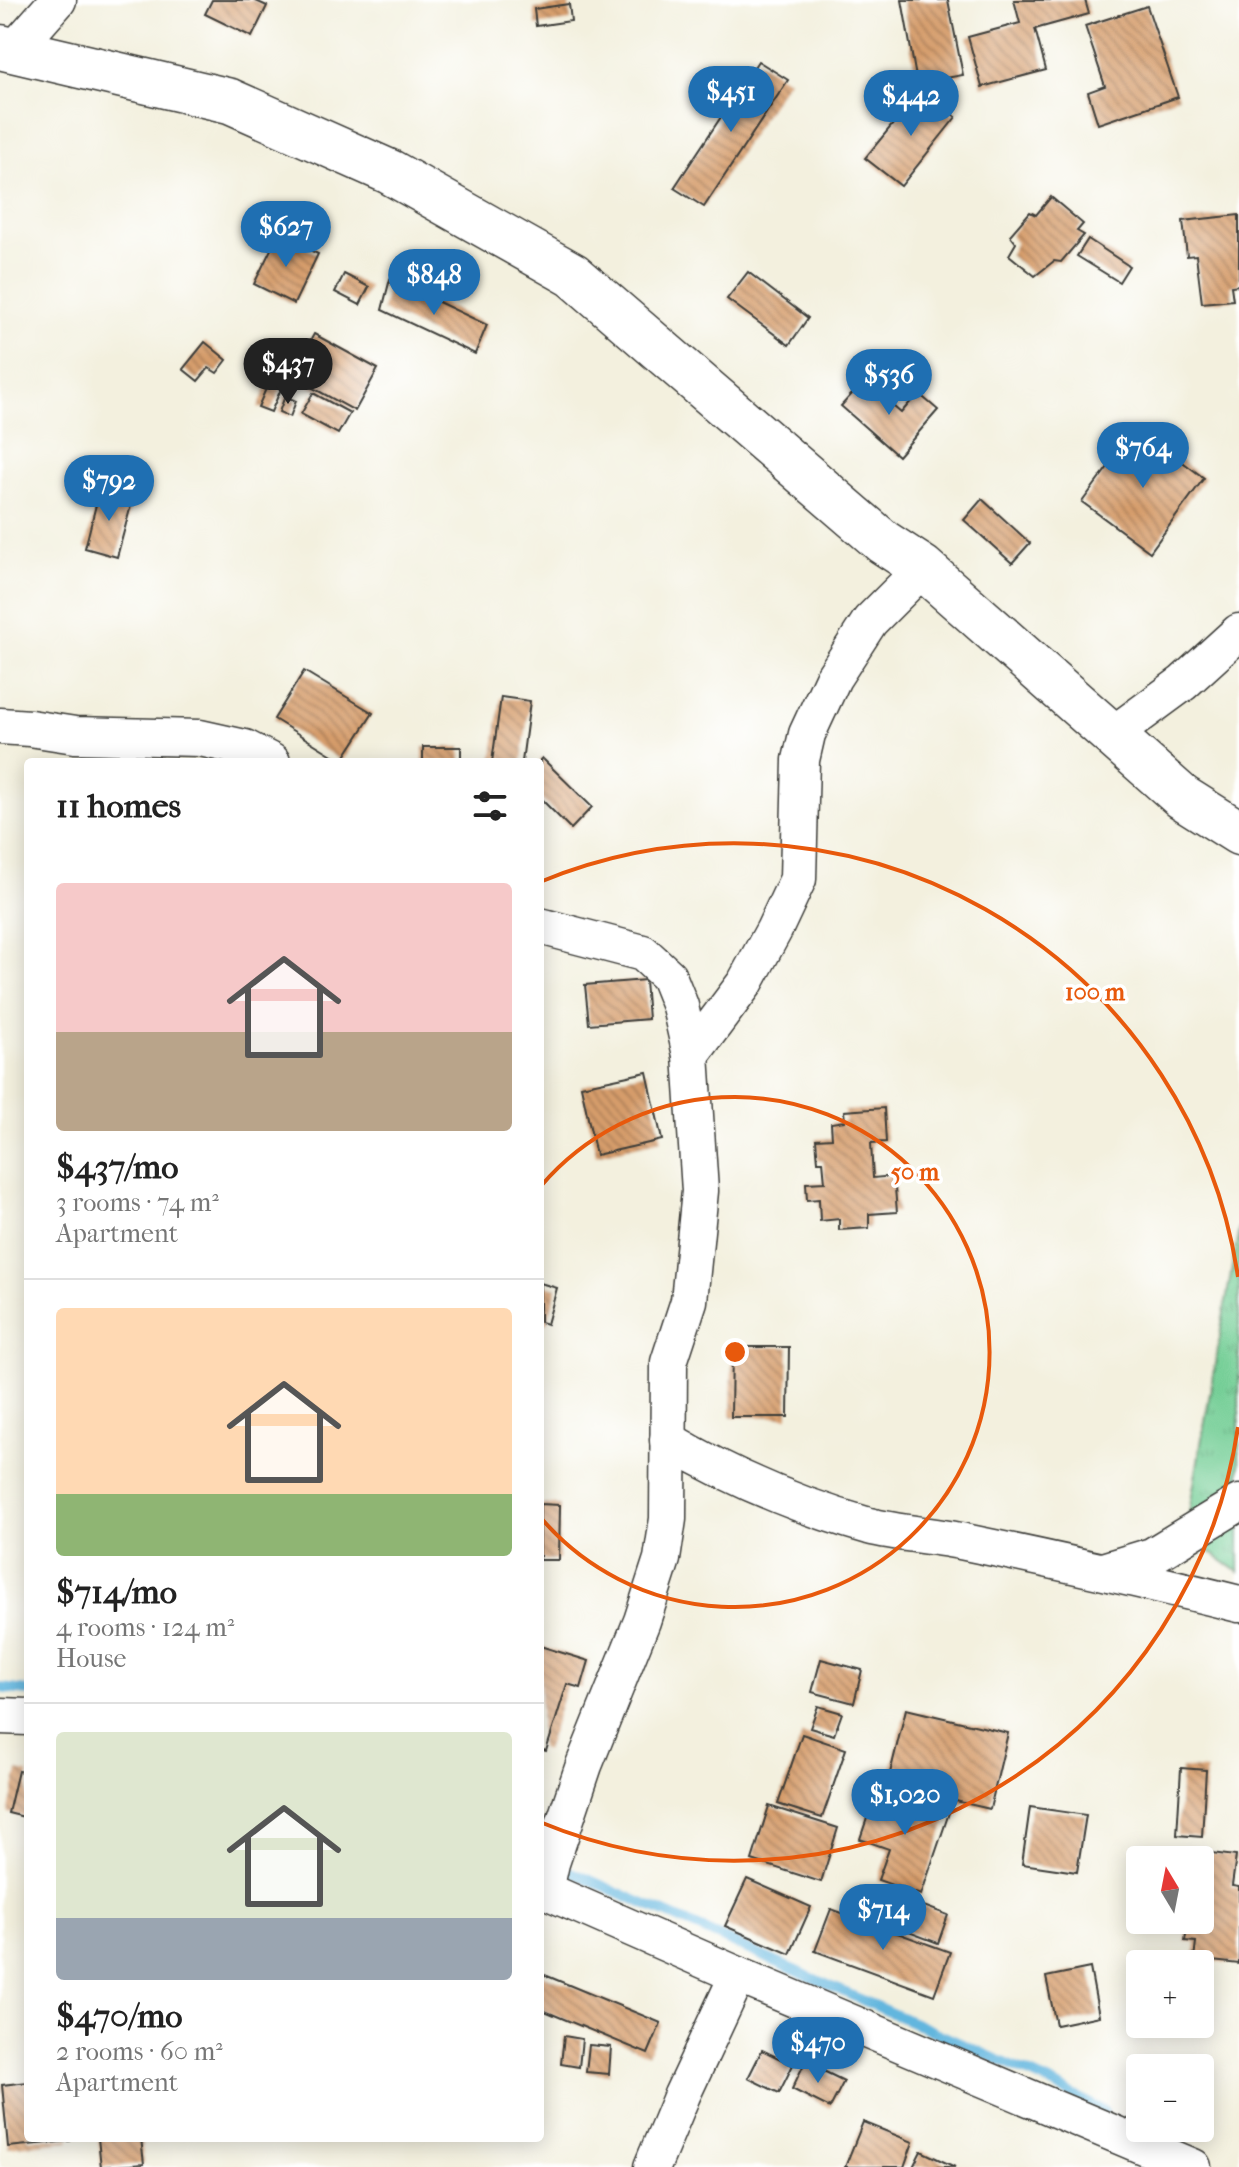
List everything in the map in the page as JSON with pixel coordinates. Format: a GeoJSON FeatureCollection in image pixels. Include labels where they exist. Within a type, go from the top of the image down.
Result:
{"type":"FeatureCollection","features":[{"type":"Feature","properties":{"kind":"street"},"geometry":{"type":"LineString","coordinates":[[7,49],[58,0]]}},
{"type":"Feature","properties":{"kind":"street"},"geometry":{"type":"LineString","coordinates":[[7,49],[230,101],[390,172],[573,275],[883,542],[923,568],[1182,797],[1239,833]]}},
{"type":"Feature","properties":{"kind":"street"},"geometry":{"type":"LineString","coordinates":[[691,1055],[745,983],[798,879],[801,760],[807,734],[833,678],[870,621],[923,568]]}},
{"type":"Feature","properties":{"kind":"street"},"geometry":{"type":"LineString","coordinates":[[1111,736],[1183,683],[1239,632]]}},
{"type":"Feature","properties":{"kind":"street"},"geometry":{"type":"LineString","coordinates":[[0,726],[75,735],[200,738],[245,748],[264,758]]}},
{"type":"Feature","properties":{"kind":"street"},"geometry":{"type":"LineString","coordinates":[[544,927],[643,953],[668,976],[680,1006],[691,1055],[700,1191],[689,1301],[669,1362],[668,1519],[662,1559],[642,1621],[584,1765],[544,1886]]}},
{"type":"Feature","properties":{"kind":"street"},"geometry":{"type":"LineString","coordinates":[[668,1440],[710,1465],[786,1498],[871,1526],[962,1541],[1239,1604]]}},
{"type":"Feature","properties":{"kind":"street"},"geometry":{"type":"LineString","coordinates":[[1099,1571],[1152,1556],[1239,1503]]}},
{"type":"Feature","properties":{"kind":"street"},"geometry":{"type":"LineString","coordinates":[[544,1889],[1193,2167]]}},
{"type":"Feature","properties":{"kind":"street"},"geometry":{"type":"LineString","coordinates":[[652,2167],[738,1975]]}},
{"type":"Feature","properties":{"kind":"green space"},"geometry":{"type":"Polygon","coordinates":[[[1239,1227],[1239,1572],[1185,1535],[1239,1227]]]}},
{"type":"Feature","properties":{"kind":"building"},"geometry":{"type":"Polygon","coordinates":[[[212,0],[254,0],[267,6],[252,37],[205,14],[212,0]]]}},
{"type":"Feature","properties":{"kind":"building"},"geometry":{"type":"Polygon","coordinates":[[[902,0],[948,0],[963,75],[917,83],[902,0]]]}},
{"type":"Feature","properties":{"kind":"building"},"geometry":{"type":"Polygon","coordinates":[[[1014,0],[1085,0],[1089,14],[1035,29],[1046,70],[982,87],[968,37],[1020,23],[1014,0]]]}},
{"type":"Feature","properties":{"kind":"building"},"geometry":{"type":"Polygon","coordinates":[[[569,4],[571,21],[536,26],[534,9],[569,4]]]}},
{"type":"Feature","properties":{"kind":"building"},"geometry":{"type":"Polygon","coordinates":[[[1147,6],[1178,97],[1098,124],[1088,92],[1105,86],[1085,26],[1147,6]]]}},
{"type":"Feature","properties":{"kind":"building"},"geometry":{"type":"Polygon","coordinates":[[[758,61],[788,80],[704,207],[674,188],[758,61]]]}},
{"type":"Feature","properties":{"kind":"building"},"geometry":{"type":"Polygon","coordinates":[[[921,90],[956,117],[901,186],[865,158],[921,90]]]}},
{"type":"Feature","properties":{"kind":"building"},"geometry":{"type":"Polygon","coordinates":[[[1051,197],[1083,224],[1077,231],[1084,235],[1061,262],[1054,261],[1035,276],[1009,255],[1016,243],[1010,235],[1030,212],[1036,215],[1051,197]]]}},
{"type":"Feature","properties":{"kind":"building"},"geometry":{"type":"Polygon","coordinates":[[[1239,215],[1239,285],[1231,286],[1233,300],[1202,303],[1196,255],[1187,256],[1183,221],[1239,215]]]}},
{"type":"Feature","properties":{"kind":"building"},"geometry":{"type":"Polygon","coordinates":[[[278,235],[318,254],[294,304],[254,284],[278,235]]]}},
{"type":"Feature","properties":{"kind":"building"},"geometry":{"type":"Polygon","coordinates":[[[1088,239],[1129,266],[1119,282],[1077,256],[1088,239]]]}},
{"type":"Feature","properties":{"kind":"building"},"geometry":{"type":"Polygon","coordinates":[[[748,272],[808,318],[789,345],[727,299],[748,272]]]}},
{"type":"Feature","properties":{"kind":"building"},"geometry":{"type":"Polygon","coordinates":[[[344,274],[369,287],[360,305],[335,292],[344,274]]]}},
{"type":"Feature","properties":{"kind":"building"},"geometry":{"type":"Polygon","coordinates":[[[390,279],[487,325],[475,354],[382,310],[390,279]]]}},
{"type":"Feature","properties":{"kind":"building"},"geometry":{"type":"Polygon","coordinates":[[[314,334],[378,369],[355,411],[291,376],[314,334]]]}},
{"type":"Feature","properties":{"kind":"building"},"geometry":{"type":"Polygon","coordinates":[[[205,342],[227,360],[217,373],[209,368],[198,381],[183,369],[205,342]]]}},
{"type":"Feature","properties":{"kind":"building"},"geometry":{"type":"Polygon","coordinates":[[[864,381],[901,413],[918,393],[938,410],[898,456],[841,406],[864,381]]]}},
{"type":"Feature","properties":{"kind":"building"},"geometry":{"type":"Polygon","coordinates":[[[268,384],[281,389],[271,412],[258,407],[268,384]]]}},
{"type":"Feature","properties":{"kind":"building"},"geometry":{"type":"Polygon","coordinates":[[[313,393],[350,413],[338,434],[301,414],[313,393]]]}},
{"type":"Feature","properties":{"kind":"building"},"geometry":{"type":"Polygon","coordinates":[[[285,396],[296,401],[290,417],[279,412],[285,396]]]}},
{"type":"Feature","properties":{"kind":"building"},"geometry":{"type":"Polygon","coordinates":[[[1137,428],[1204,478],[1150,552],[1082,502],[1137,428]]]}},
{"type":"Feature","properties":{"kind":"building"},"geometry":{"type":"Polygon","coordinates":[[[100,489],[133,498],[117,557],[85,548],[100,489]]]}},
{"type":"Feature","properties":{"kind":"building"},"geometry":{"type":"Polygon","coordinates":[[[982,499],[1030,543],[1012,563],[964,520],[982,499]]]}},
{"type":"Feature","properties":{"kind":"building"},"geometry":{"type":"Polygon","coordinates":[[[304,671],[373,713],[344,758],[337,758],[274,719],[304,671]]]}},
{"type":"Feature","properties":{"kind":"building"},"geometry":{"type":"Polygon","coordinates":[[[501,697],[530,701],[523,758],[493,758],[501,697]]]}},
{"type":"Feature","properties":{"kind":"building"},"geometry":{"type":"Polygon","coordinates":[[[423,747],[461,747],[461,758],[423,758],[423,747]]]}},
{"type":"Feature","properties":{"kind":"building"},"geometry":{"type":"Polygon","coordinates":[[[544,760],[592,807],[571,829],[544,802],[544,760]]]}},
{"type":"Feature","properties":{"kind":"building"},"geometry":{"type":"Polygon","coordinates":[[[645,980],[648,1019],[589,1024],[585,985],[645,980]]]}},
{"type":"Feature","properties":{"kind":"building"},"geometry":{"type":"Polygon","coordinates":[[[647,1072],[662,1140],[596,1155],[581,1086],[647,1072]]]}},
{"type":"Feature","properties":{"kind":"building"},"geometry":{"type":"Polygon","coordinates":[[[884,1108],[886,1142],[871,1143],[873,1178],[894,1176],[897,1212],[869,1214],[869,1228],[839,1230],[839,1219],[820,1221],[819,1199],[807,1200],[806,1183],[825,1182],[823,1161],[818,1161],[816,1139],[832,1138],[831,1123],[845,1121],[844,1111],[884,1108]]]}},
{"type":"Feature","properties":{"kind":"building"},"geometry":{"type":"Polygon","coordinates":[[[544,1284],[557,1288],[547,1324],[544,1323],[544,1284]]]}},
{"type":"Feature","properties":{"kind":"building"},"geometry":{"type":"Polygon","coordinates":[[[732,1347],[789,1347],[788,1417],[731,1417],[732,1347]]]}},
{"type":"Feature","properties":{"kind":"building"},"geometry":{"type":"Polygon","coordinates":[[[544,1504],[560,1505],[559,1560],[544,1560],[544,1504]]]}},
{"type":"Feature","properties":{"kind":"building"},"geometry":{"type":"Polygon","coordinates":[[[544,1647],[589,1661],[581,1688],[567,1684],[546,1751],[544,1647]]]}},
{"type":"Feature","properties":{"kind":"building"},"geometry":{"type":"Polygon","coordinates":[[[821,1659],[862,1670],[854,1703],[812,1692],[821,1659]]]}},
{"type":"Feature","properties":{"kind":"building"},"geometry":{"type":"Polygon","coordinates":[[[818,1706],[842,1713],[834,1735],[810,1728],[818,1706]]]}},
{"type":"Feature","properties":{"kind":"building"},"geometry":{"type":"Polygon","coordinates":[[[906,1709],[1008,1733],[990,1809],[887,1785],[906,1709]]]}},
{"type":"Feature","properties":{"kind":"building"},"geometry":{"type":"Polygon","coordinates":[[[802,1734],[846,1749],[822,1818],[778,1804],[802,1734]]]}},
{"type":"Feature","properties":{"kind":"building"},"geometry":{"type":"Polygon","coordinates":[[[1181,1768],[1206,1770],[1202,1837],[1177,1835],[1181,1768]]]}},
{"type":"Feature","properties":{"kind":"building"},"geometry":{"type":"Polygon","coordinates":[[[18,1771],[24,1772],[24,1817],[8,1813],[18,1771]]]}},
{"type":"Feature","properties":{"kind":"building"},"geometry":{"type":"Polygon","coordinates":[[[878,1786],[950,1810],[921,1895],[878,1880],[889,1849],[860,1839],[878,1786]]]}},
{"type":"Feature","properties":{"kind":"building"},"geometry":{"type":"Polygon","coordinates":[[[769,1806],[838,1828],[821,1882],[752,1860],[769,1806]]]}},
{"type":"Feature","properties":{"kind":"building"},"geometry":{"type":"Polygon","coordinates":[[[1030,1807],[1086,1815],[1077,1872],[1022,1864],[1030,1807]]]}},
{"type":"Feature","properties":{"kind":"building"},"geometry":{"type":"Polygon","coordinates":[[[1214,1853],[1236,1856],[1232,1886],[1239,1887],[1239,1964],[1214,1961],[1214,1950],[1195,1950],[1196,1942],[1185,1941],[1186,1934],[1214,1934],[1214,1853]]]}},
{"type":"Feature","properties":{"kind":"building"},"geometry":{"type":"Polygon","coordinates":[[[747,1879],[811,1907],[790,1954],[725,1926],[747,1879]]]}},
{"type":"Feature","properties":{"kind":"building"},"geometry":{"type":"Polygon","coordinates":[[[873,1887],[948,1915],[938,1943],[863,1915],[873,1887]]]}},
{"type":"Feature","properties":{"kind":"building"},"geometry":{"type":"Polygon","coordinates":[[[831,1909],[950,1952],[934,1995],[815,1951],[831,1909]]]}},
{"type":"Feature","properties":{"kind":"building"},"geometry":{"type":"Polygon","coordinates":[[[1090,1968],[1099,2016],[1056,2025],[1046,1977],[1090,1968]]]}},
{"type":"Feature","properties":{"kind":"building"},"geometry":{"type":"Polygon","coordinates":[[[544,1975],[661,2023],[648,2054],[544,2011],[544,1975]]]}},
{"type":"Feature","properties":{"kind":"building"},"geometry":{"type":"Polygon","coordinates":[[[564,2036],[582,2039],[579,2067],[561,2064],[564,2036]]]}},
{"type":"Feature","properties":{"kind":"building"},"geometry":{"type":"Polygon","coordinates":[[[589,2045],[611,2047],[609,2074],[586,2072],[589,2045]]]}},
{"type":"Feature","properties":{"kind":"building"},"geometry":{"type":"Polygon","coordinates":[[[762,2050],[793,2065],[779,2093],[748,2078],[762,2050]]]}},
{"type":"Feature","properties":{"kind":"building"},"geometry":{"type":"Polygon","coordinates":[[[805,2062],[844,2081],[830,2108],[792,2089],[805,2062]]]}},
{"type":"Feature","properties":{"kind":"building"},"geometry":{"type":"Polygon","coordinates":[[[24,2082],[24,2142],[60,2142],[8,2147],[2,2085],[24,2082]]]}},
{"type":"Feature","properties":{"kind":"building"},"geometry":{"type":"Polygon","coordinates":[[[863,2122],[913,2142],[904,2167],[845,2167],[863,2122]]]}},
{"type":"Feature","properties":{"kind":"building"},"geometry":{"type":"Polygon","coordinates":[[[98,2142],[141,2142],[144,2164],[101,2167],[98,2142]]]}},
{"type":"Feature","properties":{"kind":"building"},"geometry":{"type":"Polygon","coordinates":[[[921,2151],[955,2167],[913,2167],[921,2151]]]}},
{"type":"Feature","properties":{"kind":"waterway"},"geometry":{"type":"LineString","coordinates":[[0,1688],[24,1691]]}},
{"type":"Feature","properties":{"kind":"waterway"},"geometry":{"type":"LineString","coordinates":[[556,1865],[1046,2081],[1104,2111]]}}]}
